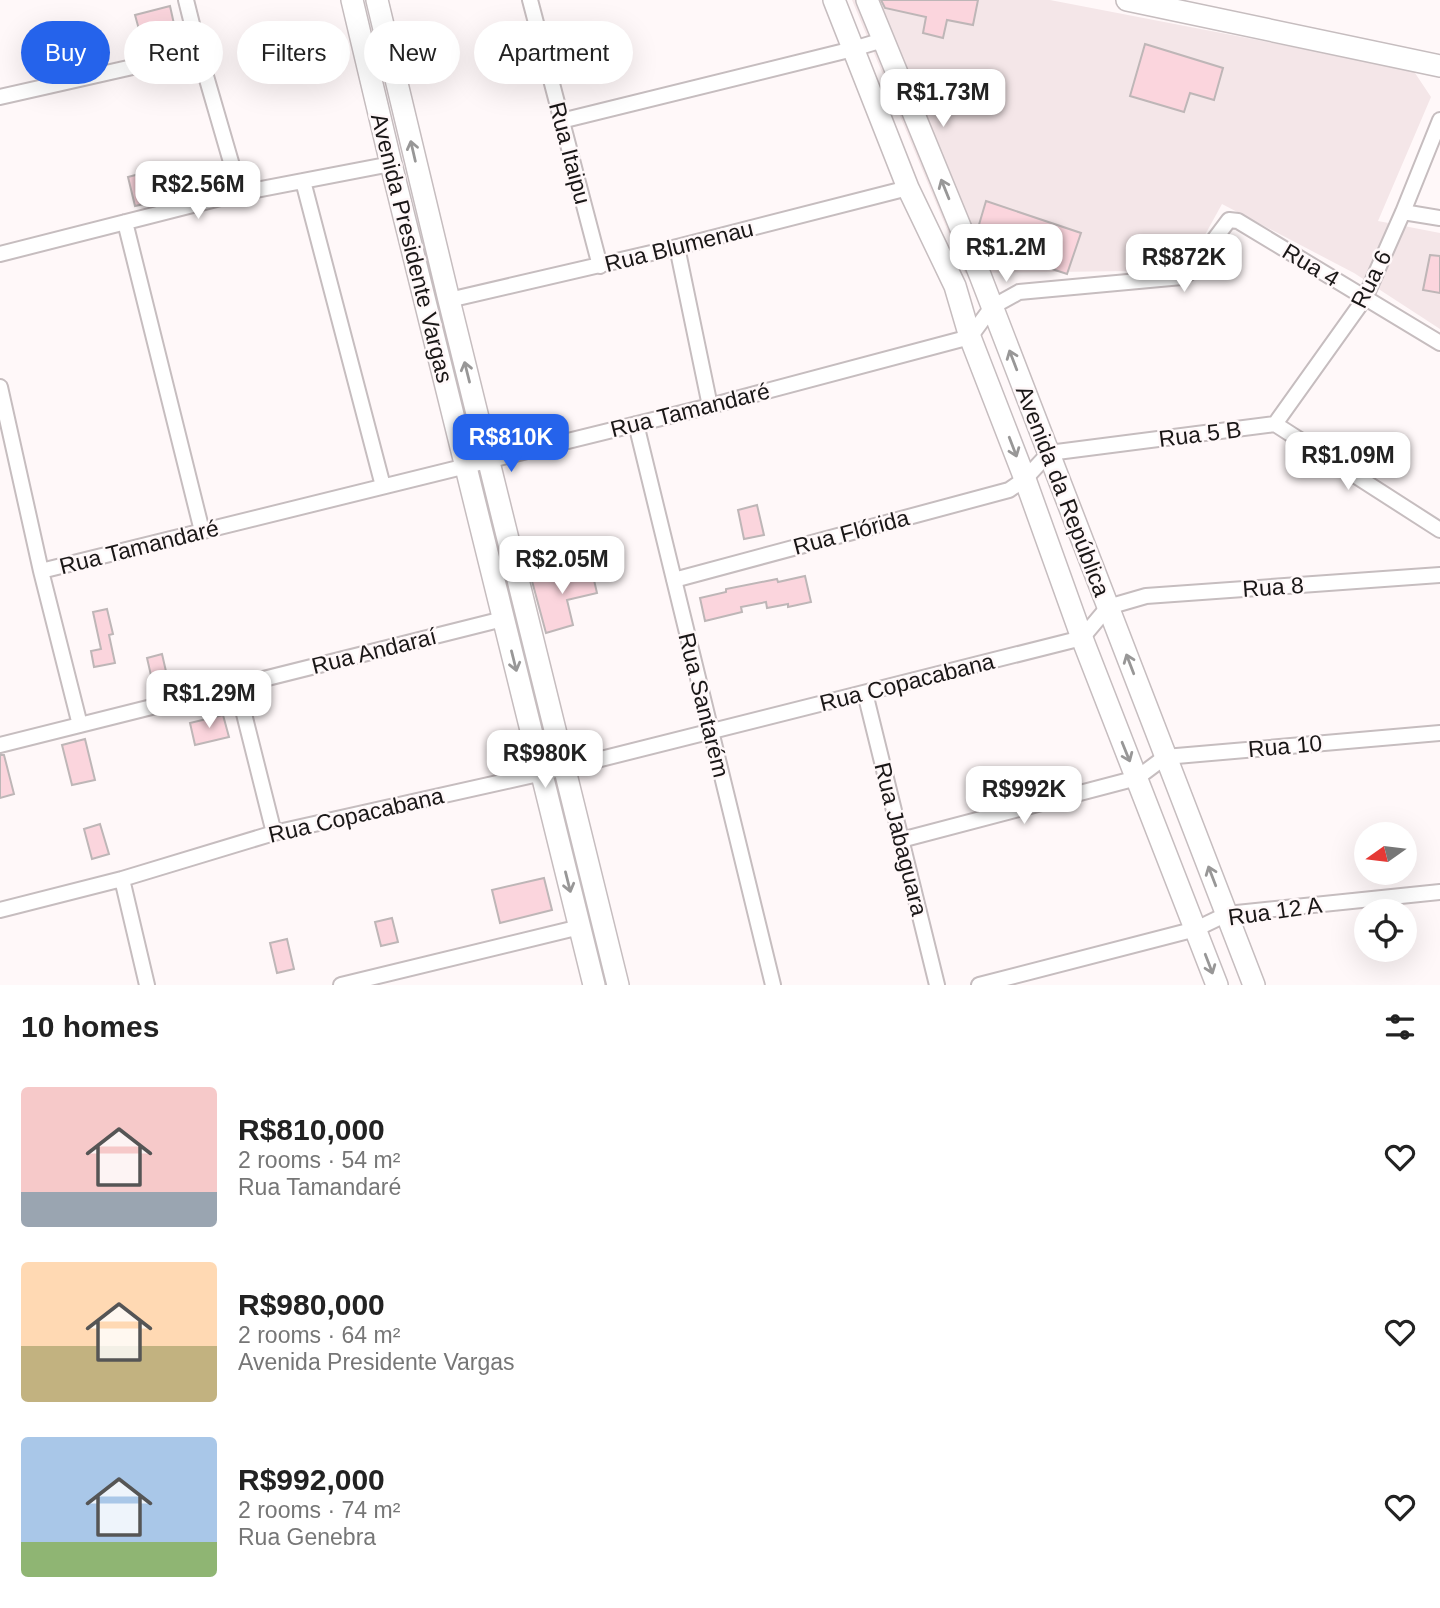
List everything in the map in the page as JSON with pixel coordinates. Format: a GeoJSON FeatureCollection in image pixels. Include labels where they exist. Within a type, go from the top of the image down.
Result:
{"type":"FeatureCollection","features":[{"type":"Feature","properties":{"kind":"street"},"geometry":{"type":"LineString","coordinates":[[186,0],[191,21]]}},
{"type":"Feature","properties":{"kind":"street","name":"Rua Itaipu"},"geometry":{"type":"LineString","coordinates":[[530,0],[600,266]]}},
{"type":"Feature","properties":{"kind":"street","name":"Avenida da República"},"geometry":{"type":"LineString","coordinates":[[834,0],[908,188],[955,286],[970,337],[1082,638],[1217,985]]}},
{"type":"Feature","properties":{"kind":"street","name":"Avenida da República"},"geometry":{"type":"LineString","coordinates":[[867,0],[992,307],[1254,985]]}},
{"type":"Feature","properties":{"kind":"street"},"geometry":{"type":"LineString","coordinates":[[1127,0],[1440,65]]}},
{"type":"Feature","properties":{"kind":"street"},"geometry":{"type":"LineString","coordinates":[[353,4],[380,1]]}},
{"type":"Feature","properties":{"kind":"street","name":"Avenida Presidente Vargas"},"geometry":{"type":"LineString","coordinates":[[380,1],[449,300],[618,985]]}},
{"type":"Feature","properties":{"kind":"street","name":"Avenida Presidente Vargas"},"geometry":{"type":"LineString","coordinates":[[353,4],[594,985]]}},
{"type":"Feature","properties":{"kind":"street"},"geometry":{"type":"LineString","coordinates":[[561,121],[883,40]]}},
{"type":"Feature","properties":{"kind":"street"},"geometry":{"type":"LineString","coordinates":[[0,97],[124,69]]}},
{"type":"Feature","properties":{"kind":"street"},"geometry":{"type":"LineString","coordinates":[[208,84],[240,192]]}},
{"type":"Feature","properties":{"kind":"street","name":"Rua 6"},"geometry":{"type":"LineString","coordinates":[[1275,424],[1365,298],[1440,120]]}},
{"type":"Feature","properties":{"kind":"street"},"geometry":{"type":"LineString","coordinates":[[0,254],[240,192],[391,164]]}},
{"type":"Feature","properties":{"kind":"street"},"geometry":{"type":"LineString","coordinates":[[303,180],[383,486]]}},
{"type":"Feature","properties":{"kind":"street","name":"Rua Blumenau"},"geometry":{"type":"LineString","coordinates":[[449,300],[600,266],[908,188]]}},
{"type":"Feature","properties":{"kind":"street"},"geometry":{"type":"LineString","coordinates":[[1403,212],[1440,218]]}},
{"type":"Feature","properties":{"kind":"street","name":"Rua 4"},"geometry":{"type":"LineString","coordinates":[[970,337],[992,307],[1019,292],[1182,277],[1189,274],[1229,220],[1238,221],[1365,298]]}},
{"type":"Feature","properties":{"kind":"street"},"geometry":{"type":"LineString","coordinates":[[125,222],[202,531]]}},
{"type":"Feature","properties":{"kind":"street"},"geometry":{"type":"LineString","coordinates":[[677,247],[710,406]]}},
{"type":"Feature","properties":{"kind":"street"},"geometry":{"type":"LineString","coordinates":[[1365,298],[1440,343]]}},
{"type":"Feature","properties":{"kind":"street","name":"Rua Tamandaré"},"geometry":{"type":"LineString","coordinates":[[41,571],[710,406],[970,337]]}},
{"type":"Feature","properties":{"kind":"street"},"geometry":{"type":"LineString","coordinates":[[0,387],[79,725]]}},
{"type":"Feature","properties":{"kind":"street","name":"Rua Santarém"},"geometry":{"type":"LineString","coordinates":[[636,424],[773,985]]}},
{"type":"Feature","properties":{"kind":"street"},"geometry":{"type":"LineString","coordinates":[[1275,424],[1440,530]]}},
{"type":"Feature","properties":{"kind":"street","name":"Rua 5 B"},"geometry":{"type":"LineString","coordinates":[[1049,453],[1275,424]]}},
{"type":"Feature","properties":{"kind":"street"},"geometry":{"type":"LineString","coordinates":[[1025,479],[1049,453]]}},
{"type":"Feature","properties":{"kind":"street","name":"Rua Flórida"},"geometry":{"type":"LineString","coordinates":[[674,580],[1009,490],[1025,479]]}},
{"type":"Feature","properties":{"kind":"street","name":"Rua 8"},"geometry":{"type":"LineString","coordinates":[[1108,607],[1146,596],[1440,575]]}},
{"type":"Feature","properties":{"kind":"street"},"geometry":{"type":"LineString","coordinates":[[1082,638],[1108,607]]}},
{"type":"Feature","properties":{"kind":"street","name":"Rua Andaraí"},"geometry":{"type":"LineString","coordinates":[[0,745],[503,619]]}},
{"type":"Feature","properties":{"kind":"street","name":"Rua Copacabana"},"geometry":{"type":"LineString","coordinates":[[0,911],[122,879],[274,833],[565,768],[1082,638]]}},
{"type":"Feature","properties":{"kind":"street"},"geometry":{"type":"LineString","coordinates":[[237,686],[274,833]]}},
{"type":"Feature","properties":{"kind":"street","name":"Rua Jabaguara"},"geometry":{"type":"LineString","coordinates":[[865,693],[937,985]]}},
{"type":"Feature","properties":{"kind":"street","name":"Rua 10"},"geometry":{"type":"LineString","coordinates":[[1166,757],[1440,733]]}},
{"type":"Feature","properties":{"kind":"street"},"geometry":{"type":"LineString","coordinates":[[901,840],[1137,778],[1166,757]]}},
{"type":"Feature","properties":{"kind":"street"},"geometry":{"type":"LineString","coordinates":[[122,879],[148,985]]}},
{"type":"Feature","properties":{"kind":"street","name":"Rua 12 A"},"geometry":{"type":"LineString","coordinates":[[979,985],[1196,929],[1227,914],[1440,892]]}},
{"type":"Feature","properties":{"kind":"street"},"geometry":{"type":"LineString","coordinates":[[341,985],[580,927]]}},
{"type":"Feature","properties":{"kind":"shaded area"},"geometry":{"type":"Polygon","coordinates":[[[852,0],[1050,0],[1413,70],[1431,97],[1378,221],[1440,233],[1440,329],[1354,273],[1222,204],[1185,271],[1136,257],[1130,271],[965,273],[852,0]]]}},
{"type":"Feature","properties":{"kind":"building"},"geometry":{"type":"Polygon","coordinates":[[[881,0],[978,0],[973,25],[947,20],[943,38],[923,33],[926,17],[885,8],[881,0]]]}},
{"type":"Feature","properties":{"kind":"building"},"geometry":{"type":"Polygon","coordinates":[[[170,6],[173,21],[137,21],[135,15],[170,6]]]}},
{"type":"Feature","properties":{"kind":"building"},"geometry":{"type":"Polygon","coordinates":[[[1145,44],[1223,68],[1214,100],[1190,93],[1184,112],[1130,96],[1145,44]]]}},
{"type":"Feature","properties":{"kind":"building"},"geometry":{"type":"Polygon","coordinates":[[[143,173],[149,203],[135,206],[128,177],[143,173]]]}},
{"type":"Feature","properties":{"kind":"building"},"geometry":{"type":"Polygon","coordinates":[[[986,201],[1081,233],[1067,274],[1022,259],[1027,244],[978,228],[986,201]]]}},
{"type":"Feature","properties":{"kind":"building"},"geometry":{"type":"Polygon","coordinates":[[[1430,255],[1440,256],[1440,293],[1423,290],[1430,255]]]}},
{"type":"Feature","properties":{"kind":"building"},"geometry":{"type":"Polygon","coordinates":[[[757,505],[764,535],[744,539],[738,510],[757,505]]]}},
{"type":"Feature","properties":{"kind":"building"},"geometry":{"type":"Polygon","coordinates":[[[591,567],[597,593],[567,600],[573,625],[546,633],[532,581],[591,567]]]}},
{"type":"Feature","properties":{"kind":"building"},"geometry":{"type":"Polygon","coordinates":[[[805,576],[811,602],[767,608],[766,602],[741,607],[742,612],[705,621],[700,598],[726,592],[726,589],[805,576]]]}},
{"type":"Feature","properties":{"kind":"building"},"geometry":{"type":"Polygon","coordinates":[[[107,609],[113,634],[109,635],[115,663],[94,667],[91,651],[101,649],[93,612],[107,609]]]}},
{"type":"Feature","properties":{"kind":"building"},"geometry":{"type":"Polygon","coordinates":[[[162,654],[168,680],[153,684],[147,658],[162,654]]]}},
{"type":"Feature","properties":{"kind":"building"},"geometry":{"type":"Polygon","coordinates":[[[223,715],[229,737],[195,745],[190,723],[223,715]]]}},
{"type":"Feature","properties":{"kind":"building"},"geometry":{"type":"Polygon","coordinates":[[[85,739],[95,780],[72,785],[62,745],[85,739]]]}},
{"type":"Feature","properties":{"kind":"building"},"geometry":{"type":"Polygon","coordinates":[[[0,755],[4,755],[14,794],[0,798],[0,755]]]}},
{"type":"Feature","properties":{"kind":"building"},"geometry":{"type":"Polygon","coordinates":[[[100,824],[109,854],[92,859],[84,829],[100,824]]]}},
{"type":"Feature","properties":{"kind":"building"},"geometry":{"type":"Polygon","coordinates":[[[544,878],[552,910],[500,923],[492,890],[544,878]]]}},
{"type":"Feature","properties":{"kind":"building"},"geometry":{"type":"Polygon","coordinates":[[[392,918],[398,942],[381,946],[375,922],[392,918]]]}},
{"type":"Feature","properties":{"kind":"building"},"geometry":{"type":"Polygon","coordinates":[[[287,939],[294,969],[277,973],[270,943],[287,939]]]}}]}
